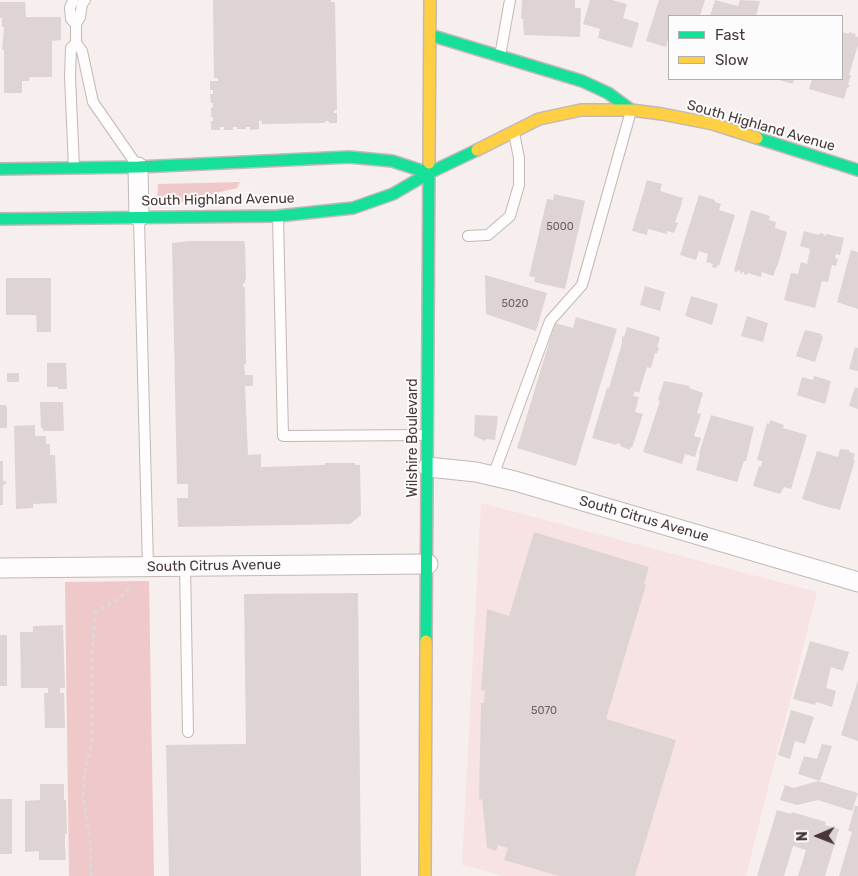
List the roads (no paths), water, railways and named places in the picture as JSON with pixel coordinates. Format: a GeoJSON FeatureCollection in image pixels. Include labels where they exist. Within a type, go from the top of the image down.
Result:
{"type":"FeatureCollection","features":[{"type":"Feature","properties":{"kind":"main road","name":"Wilshire Boulevard"},"geometry":{"type":"LineString","coordinates":[[425,876],[430,0]]}},
{"type":"Feature","properties":{"kind":"main road"},"geometry":{"type":"LineString","coordinates":[[430,35],[582,81],[608,93],[631,110]]}},
{"type":"Feature","properties":{"kind":"main road","name":"South Highland Avenue"},"geometry":{"type":"LineString","coordinates":[[0,219],[278,216],[353,208],[393,194],[429,173],[539,119],[581,110],[631,110],[713,124],[858,170]]}},
{"type":"Feature","properties":{"kind":"main road"},"geometry":{"type":"LineString","coordinates":[[0,169],[138,167],[349,157],[392,161],[429,173]]}},
{"type":"Feature","properties":{"kind":"street"},"geometry":{"type":"LineString","coordinates":[[138,167],[139,217]]}},
{"type":"Feature","properties":{"kind":"street","name":"South Citrus Avenue"},"geometry":{"type":"LineString","coordinates":[[428,467],[515,481],[858,582]]}},
{"type":"Feature","properties":{"kind":"street","name":"South Citrus Avenue"},"geometry":{"type":"LineString","coordinates":[[0,568],[428,564]]}},
{"type":"Feature","properties":{"kind":"lane"},"geometry":{"type":"LineString","coordinates":[[73,0],[70,8],[71,19],[76,24]]}},
{"type":"Feature","properties":{"kind":"lane"},"geometry":{"type":"LineString","coordinates":[[85,0],[82,4],[80,18],[76,24],[76,44],[82,51],[93,102],[138,167]]}},
{"type":"Feature","properties":{"kind":"lane"},"geometry":{"type":"LineString","coordinates":[[500,56],[510,0]]}},
{"type":"Feature","properties":{"kind":"lane"},"geometry":{"type":"LineString","coordinates":[[74,168],[70,77],[71,48],[76,44]]}},
{"type":"Feature","properties":{"kind":"lane"},"geometry":{"type":"LineString","coordinates":[[493,476],[550,322],[582,285],[631,110]]}},
{"type":"Feature","properties":{"kind":"lane"},"geometry":{"type":"LineString","coordinates":[[468,236],[488,236],[510,216],[519,185],[519,158],[514,132]]}},
{"type":"Feature","properties":{"kind":"lane"},"geometry":{"type":"LineString","coordinates":[[278,216],[283,436],[428,435]]}},
{"type":"Feature","properties":{"kind":"lane"},"geometry":{"type":"LineString","coordinates":[[139,217],[148,566]]}},
{"type":"Feature","properties":{"kind":"lane"},"geometry":{"type":"LineString","coordinates":[[185,566],[188,732]]}}]}
